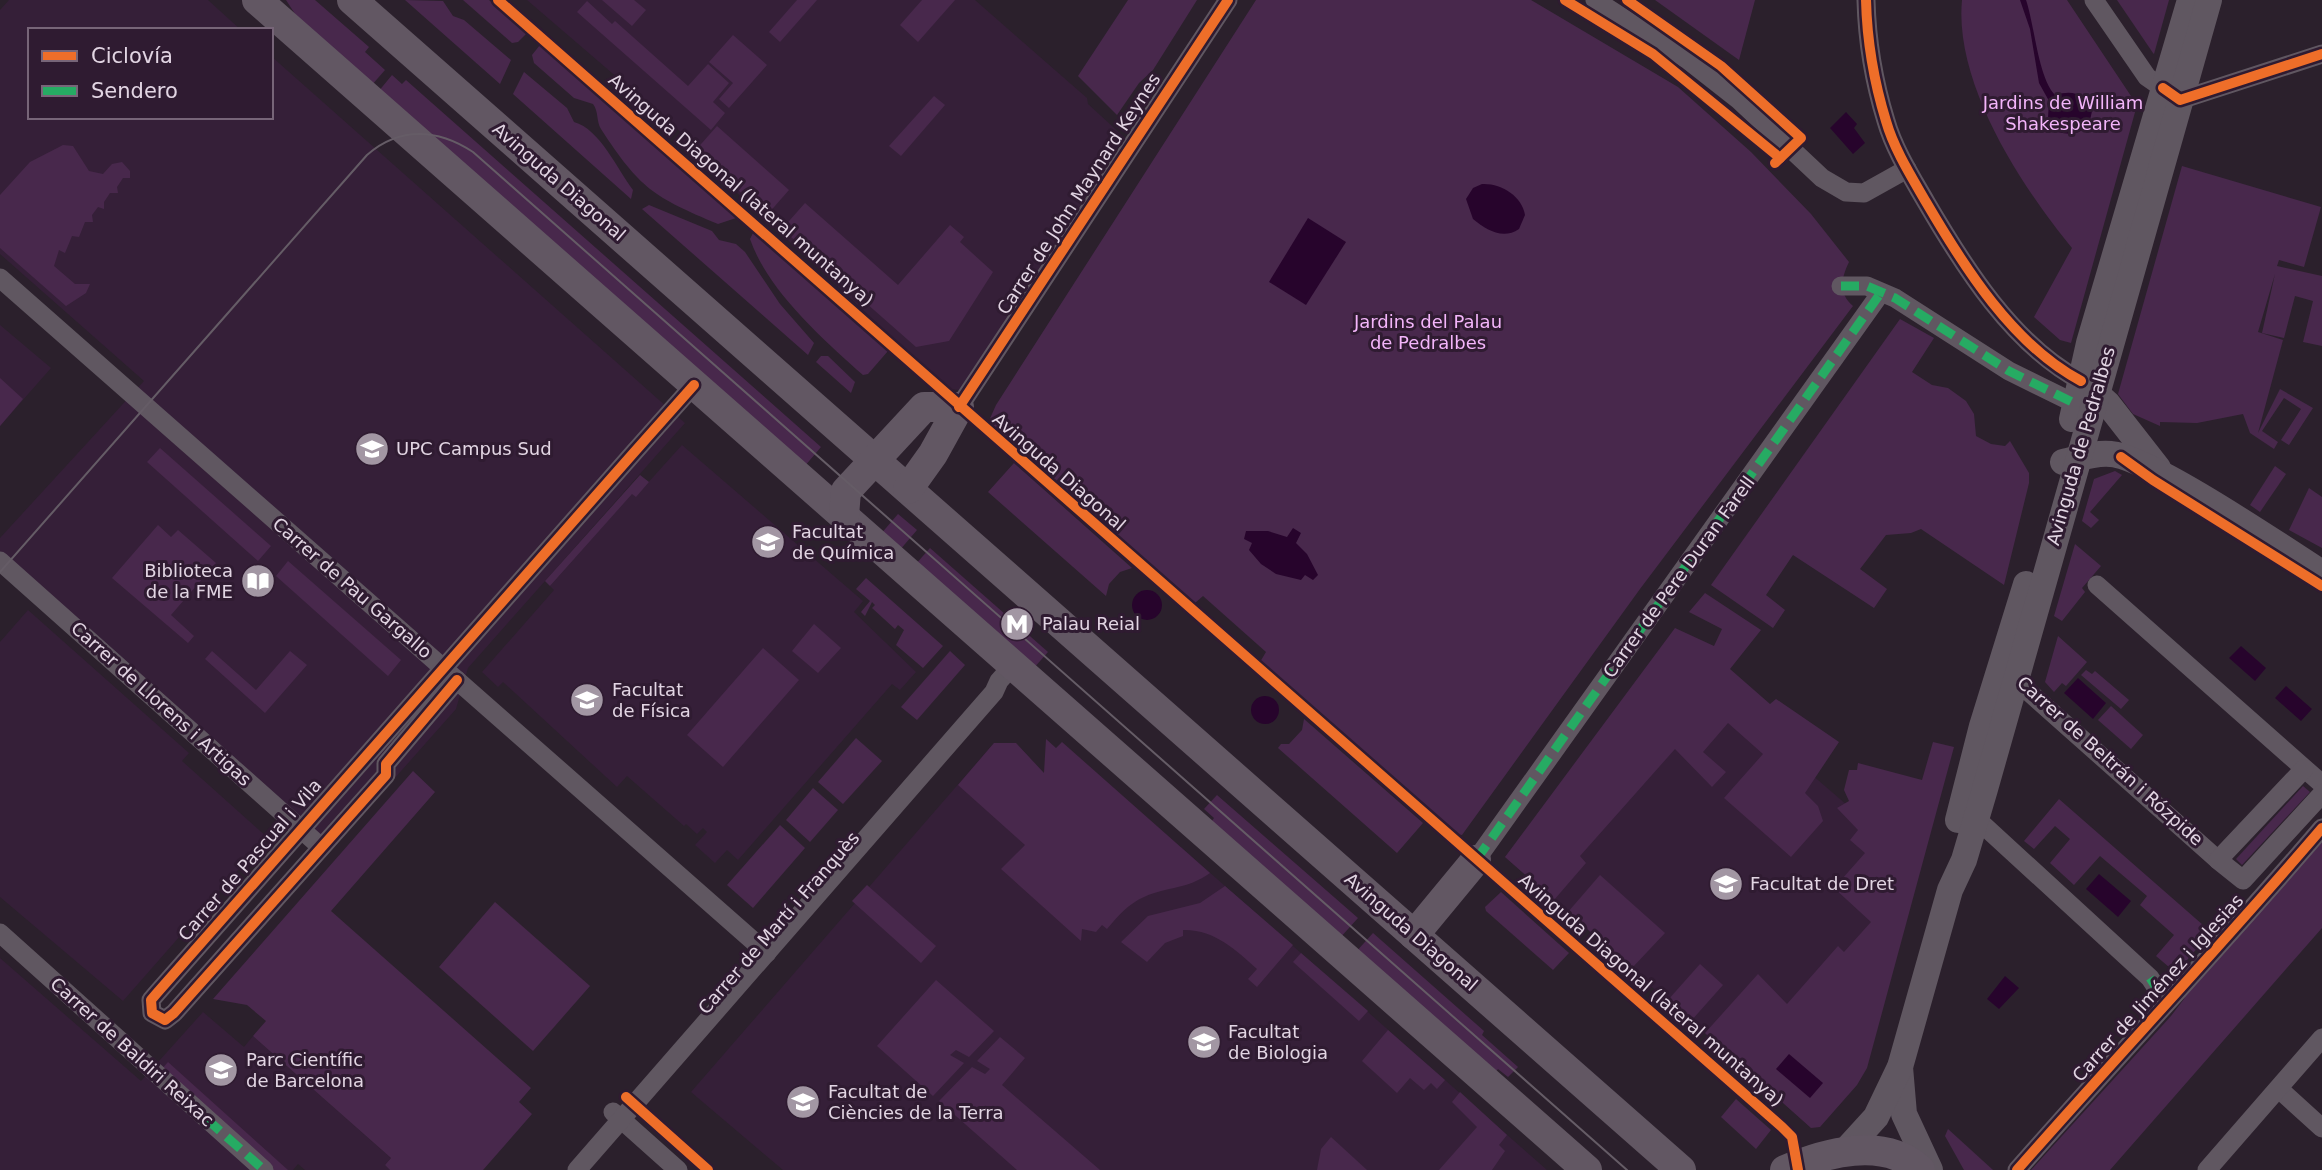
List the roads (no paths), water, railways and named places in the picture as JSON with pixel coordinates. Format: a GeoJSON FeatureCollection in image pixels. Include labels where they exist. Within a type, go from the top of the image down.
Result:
{"type":"FeatureCollection","features":[{"type":"Feature","properties":{"kind":"main road"},"geometry":{"type":"LineString","coordinates":[[257,0],[844,516],[1006,672],[1587,1170]]}},
{"type":"Feature","properties":{"kind":"main road"},"geometry":{"type":"LineString","coordinates":[[277,0],[302,38]]}},
{"type":"Feature","properties":{"kind":"main road","name":"Avinguda Diagonal"},"geometry":{"type":"LineString","coordinates":[[352,0],[1681,1170]]}},
{"type":"Feature","properties":{"kind":"main road"},"geometry":{"type":"LineString","coordinates":[[844,516],[846,491],[924,408],[959,407]]}},
{"type":"Feature","properties":{"kind":"main road"},"geometry":{"type":"LineString","coordinates":[[908,489],[933,454],[959,407]]}},
{"type":"Feature","properties":{"kind":"main road"},"geometry":{"type":"LineString","coordinates":[[1414,935],[1476,860]]}},
{"type":"Feature","properties":{"kind":"main road"},"geometry":{"type":"LineString","coordinates":[[1785,1170],[1824,1154],[1845,1151],[1890,1154],[1920,1170]]}},
{"type":"Feature","properties":{"kind":"street","name":"Carrer de John Maynard Keynes"},"geometry":{"type":"LineString","coordinates":[[959,407],[1228,0]]}},
{"type":"Feature","properties":{"kind":"street"},"geometry":{"type":"LineString","coordinates":[[1595,0],[1688,60],[1739,100],[1834,187],[1864,193],[1907,169]]}},
{"type":"Feature","properties":{"kind":"street"},"geometry":{"type":"LineString","coordinates":[[1866,0],[1870,55],[1886,122],[1907,169],[1979,287],[2043,356],[2112,417],[2106,441],[2099,449],[2069,461]]}},
{"type":"Feature","properties":{"kind":"street"},"geometry":{"type":"LineString","coordinates":[[2094,0],[2147,77],[2172,94],[2322,54]]}},
{"type":"Feature","properties":{"kind":"street","name":"Avinguda de Pedralbes"},"geometry":{"type":"LineString","coordinates":[[2172,94],[2190,0]]}},
{"type":"Feature","properties":{"kind":"street","name":"Avinguda de Pedralbes"},"geometry":{"type":"LineString","coordinates":[[1845,1151],[1876,1117],[1900,1068],[1950,890],[1947,859],[1969,813],[2069,461],[2091,396],[2089,343],[2172,94],[2209,0]]}},
{"type":"Feature","properties":{"kind":"street","name":"Carrer de Pau Gargallo"},"geometry":{"type":"LineString","coordinates":[[0,278],[763,949]]}},
{"type":"Feature","properties":{"kind":"street"},"geometry":{"type":"LineString","coordinates":[[1842,286],[1867,286],[1895,298],[2035,386],[2091,396],[2169,479]]}},
{"type":"Feature","properties":{"kind":"street","name":"Carrer de Pere Duran Farell"},"geometry":{"type":"LineString","coordinates":[[1476,860],[1880,293]]}},
{"type":"Feature","properties":{"kind":"street","name":"Carrer de Pascual i Vila"},"geometry":{"type":"LineString","coordinates":[[449,674],[386,764],[386,775],[169,1018],[159,1018],[152,1013],[151,1000],[370,752],[449,674],[694,384]]}},
{"type":"Feature","properties":{"kind":"street"},"geometry":{"type":"LineString","coordinates":[[2069,461],[2111,454],[2169,479],[2322,573]]}},
{"type":"Feature","properties":{"kind":"street","name":"Carrer de Llorens i Artigas"},"geometry":{"type":"LineString","coordinates":[[0,561],[321,847]]}},
{"type":"Feature","properties":{"kind":"street"},"geometry":{"type":"LineString","coordinates":[[2097,585],[2322,784]]}},
{"type":"Feature","properties":{"kind":"street","name":"Carrer de Beltrán i Rózpide"},"geometry":{"type":"LineString","coordinates":[[2009,671],[2030,693],[2243,880],[2322,794]]}},
{"type":"Feature","properties":{"kind":"street","name":"Carrer de Martí i Franquès"},"geometry":{"type":"LineString","coordinates":[[562,1170],[617,1116],[986,687],[1006,672]]}},
{"type":"Feature","properties":{"kind":"street"},"geometry":{"type":"LineString","coordinates":[[370,752],[386,764]]}},
{"type":"Feature","properties":{"kind":"street","name":"Carrer de Beltrán i Rózpide"},"geometry":{"type":"LineString","coordinates":[[2218,860],[2304,769]]}},
{"type":"Feature","properties":{"kind":"street"},"geometry":{"type":"LineString","coordinates":[[1969,813],[2150,978],[2166,1002]]}},
{"type":"Feature","properties":{"kind":"street","name":"Carrer de Jiménez i Iglesias"},"geometry":{"type":"LineString","coordinates":[[2017,1170],[2166,1002],[2248,915],[2322,828]]}},
{"type":"Feature","properties":{"kind":"street","name":"Carrer de Baldiri Reixac"},"geometry":{"type":"LineString","coordinates":[[0,933],[264,1170]]}},
{"type":"Feature","properties":{"kind":"street"},"geometry":{"type":"LineString","coordinates":[[2207,1170],[2322,1038]]}},
{"type":"Feature","properties":{"kind":"street","name":"Avinguda de Pedralbes"},"geometry":{"type":"LineString","coordinates":[[1900,1068],[1904,1115],[1930,1170]]}},
{"type":"Feature","properties":{"kind":"street"},"geometry":{"type":"LineString","coordinates":[[2279,1088],[2322,1128]]}},
{"type":"Feature","properties":{"kind":"street"},"geometry":{"type":"LineString","coordinates":[[617,1116],[678,1170]]}},
{"type":"Feature","properties":{"kind":"street","name":"Carrer de Martí i Franquès"},"geometry":{"type":"LineString","coordinates":[[577,1170],[617,1116]]}},
{"type":"Feature","properties":{"kind":"tram line"},"geometry":{"type":"LineString","coordinates":[[0,572],[367,155],[393,139],[406,135],[433,135],[460,144],[473,152],[1627,1170]]}},
{"type":"Feature","properties":{"kind":"place","name":"UPC Campus Sud"},"geometry":{"type":"Point","coordinates":[372,449]}},
{"type":"Feature","properties":{"kind":"place","name":"Facultat de Química"},"geometry":{"type":"Point","coordinates":[768,542]}},
{"type":"Feature","properties":{"kind":"place","name":"Biblioteca de la FME"},"geometry":{"type":"Point","coordinates":[258,581]}},
{"type":"Feature","properties":{"kind":"place","name":"Palau Reial"},"geometry":{"type":"Point","coordinates":[1017,624]}},
{"type":"Feature","properties":{"kind":"place","name":"Facultat de Física"},"geometry":{"type":"Point","coordinates":[587,700]}},
{"type":"Feature","properties":{"kind":"place","name":"Facultat de Dret"},"geometry":{"type":"Point","coordinates":[1726,884]}},
{"type":"Feature","properties":{"kind":"place","name":"Facultat de Biologia"},"geometry":{"type":"Point","coordinates":[1204,1042]}},
{"type":"Feature","properties":{"kind":"place","name":"Parc Científic de Barcelona"},"geometry":{"type":"Point","coordinates":[221,1070]}},
{"type":"Feature","properties":{"kind":"place","name":"Facultat de Ciències de la Terra"},"geometry":{"type":"Point","coordinates":[803,1102]}},
{"type":"Feature","properties":{"kind":"park label","name":"Jardins de William Shakespeare"},"geometry":{"type":"Point","coordinates":[2063,113]}},
{"type":"Feature","properties":{"kind":"park label","name":"Jardins del Palau de Pedralbes"},"geometry":{"type":"Point","coordinates":[1428,332]}}]}
